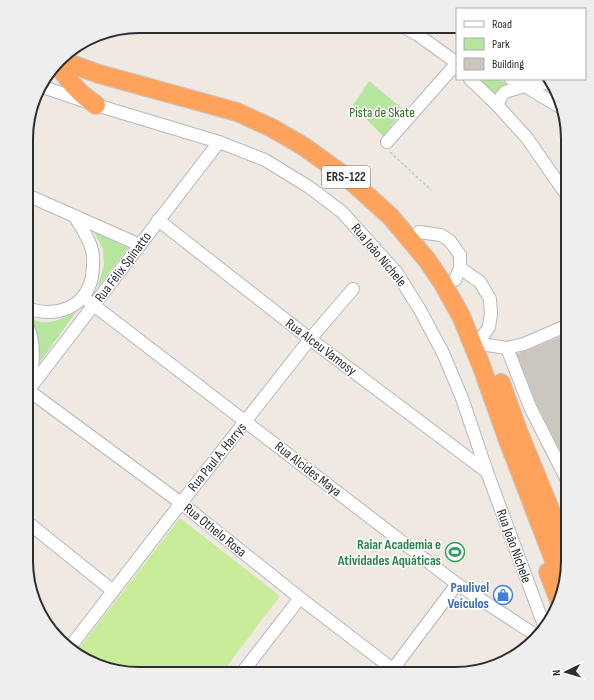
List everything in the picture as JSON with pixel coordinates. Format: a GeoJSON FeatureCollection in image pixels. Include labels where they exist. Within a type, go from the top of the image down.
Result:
{"type":"FeatureCollection","features":[{"type":"Feature","properties":{"kind":"highway","name":"ERS-122"},"geometry":{"type":"LineString","coordinates":[[75,55],[101,65],[236,100],[259,109],[300,131],[329,150],[376,189],[419,232],[457,274],[485,341],[513,436],[560,575]]}},
{"type":"Feature","properties":{"kind":"highway","name":"ERS-122"},"geometry":{"type":"LineString","coordinates":[[66,62],[99,74],[237,112],[272,128],[303,146],[349,179],[391,217],[427,260],[442,282],[461,316],[513,436],[561,537]]}},
{"type":"Feature","properties":{"kind":"highway"},"geometry":{"type":"LineString","coordinates":[[60,69],[74,86],[96,105]]}},
{"type":"Feature","properties":{"kind":"highway"},"geometry":{"type":"LineString","coordinates":[[513,436],[546,476],[561,505]]}},
{"type":"Feature","properties":{"kind":"highway"},"geometry":{"type":"LineString","coordinates":[[513,436],[514,478],[528,523],[556,592]]}},
{"type":"Feature","properties":{"kind":"street"},"geometry":{"type":"LineString","coordinates":[[421,33],[456,62]]}},
{"type":"Feature","properties":{"kind":"street"},"geometry":{"type":"LineString","coordinates":[[387,142],[456,64]]}},
{"type":"Feature","properties":{"kind":"street"},"geometry":{"type":"LineString","coordinates":[[471,80],[498,105],[528,138],[561,187]]}},
{"type":"Feature","properties":{"kind":"street"},"geometry":{"type":"LineString","coordinates":[[513,80],[555,104]]}},
{"type":"Feature","properties":{"kind":"street"},"geometry":{"type":"LineString","coordinates":[[498,105],[505,92],[524,86],[545,83]]}},
{"type":"Feature","properties":{"kind":"street","name":"Rua João Nichele"},"geometry":{"type":"LineString","coordinates":[[46,88],[96,105],[219,142],[265,160],[309,187],[342,212],[398,273],[443,353],[462,398],[487,472],[542,622]]}},
{"type":"Feature","properties":{"kind":"street","name":"Rua Félix Spinatto"},"geometry":{"type":"LineString","coordinates":[[33,383],[219,142]]}},
{"type":"Feature","properties":{"kind":"street"},"geometry":{"type":"LineString","coordinates":[[33,198],[140,245]]}},
{"type":"Feature","properties":{"kind":"street"},"geometry":{"type":"LineString","coordinates":[[33,310],[48,312],[63,310],[76,305],[84,297],[90,285],[94,268],[92,250],[75,217]]}},
{"type":"Feature","properties":{"kind":"street","name":"Rua Alceu Vamosy"},"geometry":{"type":"LineString","coordinates":[[158,220],[310,339],[487,472]]}},
{"type":"Feature","properties":{"kind":"street","name":"Rua Paul A. Harrys"},"geometry":{"type":"LineString","coordinates":[[73,644],[310,339],[352,289]]}},
{"type":"Feature","properties":{"kind":"street","name":"Rua Alcides Maya"},"geometry":{"type":"LineString","coordinates":[[84,297],[457,584],[533,633]]}},
{"type":"Feature","properties":{"kind":"street"},"geometry":{"type":"LineString","coordinates":[[485,341],[507,348],[524,344],[561,328]]}},
{"type":"Feature","properties":{"kind":"street"},"geometry":{"type":"LineString","coordinates":[[507,348],[530,407],[561,468]]}},
{"type":"Feature","properties":{"kind":"street","name":"Rua Othelo Rosa"},"geometry":{"type":"LineString","coordinates":[[33,395],[181,503],[390,667]]}},
{"type":"Feature","properties":{"kind":"street"},"geometry":{"type":"LineString","coordinates":[[33,527],[113,591]]}},
{"type":"Feature","properties":{"kind":"street"},"geometry":{"type":"LineString","coordinates":[[399,667],[457,584]]}},
{"type":"Feature","properties":{"kind":"street"},"geometry":{"type":"LineString","coordinates":[[246,667],[300,598]]}},
{"type":"Feature","properties":{"kind":"path"},"geometry":{"type":"LineString","coordinates":[[387,142],[387,149],[431,190]]}},
{"type":"Feature","properties":{"kind":"green space"},"geometry":{"type":"Polygon","coordinates":[[[478,80],[500,80],[507,84],[503,87],[498,97],[478,80]]]}},
{"type":"Feature","properties":{"kind":"green space","name":"Pista de Skate"},"geometry":{"type":"Polygon","coordinates":[[[369,81],[404,110],[383,136],[353,105],[369,81]]]}},
{"type":"Feature","properties":{"kind":"green space"},"geometry":{"type":"Polygon","coordinates":[[[94,232],[128,248],[97,288],[104,266],[103,249],[94,232]]]}},
{"type":"Feature","properties":{"kind":"green space"},"geometry":{"type":"Polygon","coordinates":[[[76,312],[37,366],[33,320],[40,322],[59,320],[76,312]]]}},
{"type":"Feature","properties":{"kind":"green space"},"geometry":{"type":"Polygon","coordinates":[[[180,518],[280,596],[226,667],[132,667],[118,665],[98,659],[79,648],[180,518]]]}},
{"type":"Feature","properties":{"kind":"building"},"geometry":{"type":"Polygon","coordinates":[[[561,337],[561,451],[537,404],[517,354],[561,337]]]}},
{"type":"Feature","properties":{"kind":"place","name":"Raiar Academia e Atividades Aquáticas"},"geometry":{"type":"Point","coordinates":[455,552]}},
{"type":"Feature","properties":{"kind":"place","name":"Paulivel Veículos"},"geometry":{"type":"Point","coordinates":[503,595]}}]}
